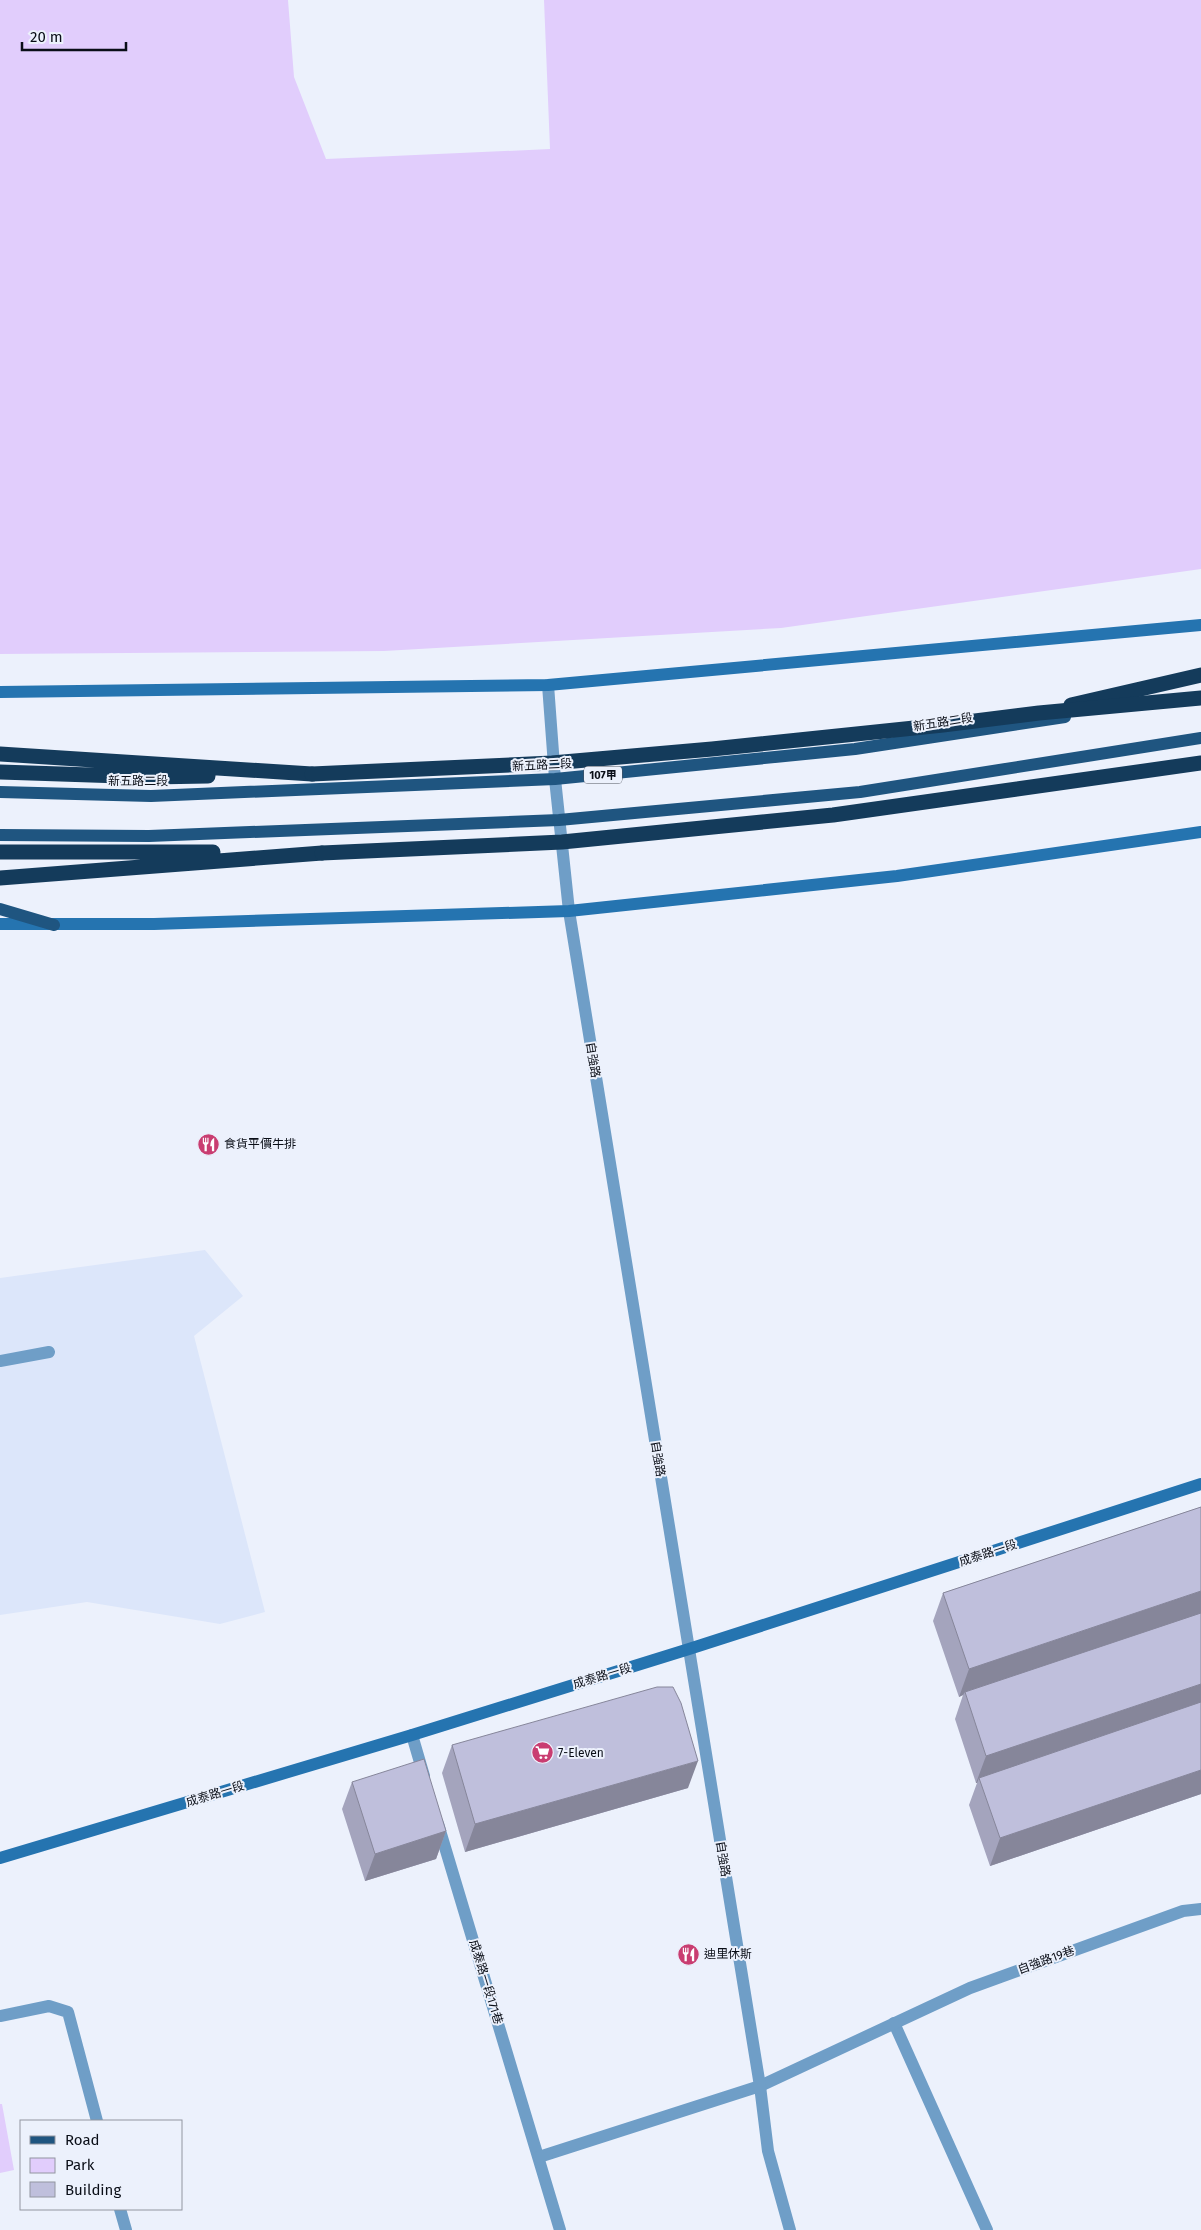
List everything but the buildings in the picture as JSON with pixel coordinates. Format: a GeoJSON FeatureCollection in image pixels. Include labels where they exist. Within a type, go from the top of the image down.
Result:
{"type":"FeatureCollection","features":[{"type":"Feature","properties":{"kind":"highway"},"geometry":{"type":"LineString","coordinates":[[1039,713],[1201,675]]}},
{"type":"Feature","properties":{"kind":"highway"},"geometry":{"type":"LineString","coordinates":[[0,772],[151,777],[312,774],[552,763],[943,725],[1039,713],[1201,697]]}},
{"type":"Feature","properties":{"kind":"highway"},"geometry":{"type":"LineString","coordinates":[[0,754],[312,774]]}},
{"type":"Feature","properties":{"kind":"highway"},"geometry":{"type":"LineString","coordinates":[[0,878],[322,853],[562,842],[814,817],[1201,763]]}},
{"type":"Feature","properties":{"kind":"highway"},"geometry":{"type":"LineString","coordinates":[[0,852],[322,853]]}},
{"type":"Feature","properties":{"kind":"main road"},"geometry":{"type":"LineString","coordinates":[[0,692],[548,685],[1201,625]]}},
{"type":"Feature","properties":{"kind":"main road","name":"新五路二段"},"geometry":{"type":"LineString","coordinates":[[0,792],[152,796],[555,779],[855,749],[1201,697]]}},
{"type":"Feature","properties":{"kind":"main road"},"geometry":{"type":"LineString","coordinates":[[0,835],[149,836],[559,820],[860,792],[1201,738]]}},
{"type":"Feature","properties":{"kind":"main road"},"geometry":{"type":"LineString","coordinates":[[0,924],[154,924],[569,911],[897,876],[1201,832]]}},
{"type":"Feature","properties":{"kind":"main road"},"geometry":{"type":"LineString","coordinates":[[0,909],[54,925]]}},
{"type":"Feature","properties":{"kind":"main road","name":"成泰路一段"},"geometry":{"type":"LineString","coordinates":[[0,1858],[412,1735],[690,1649],[1201,1484]]}},
{"type":"Feature","properties":{"kind":"street","name":"自強路"},"geometry":{"type":"LineString","coordinates":[[548,685],[555,779],[569,911],[690,1649],[760,2086],[768,2150],[790,2230]]}},
{"type":"Feature","properties":{"kind":"street"},"geometry":{"type":"LineString","coordinates":[[0,1362],[49,1352]]}},
{"type":"Feature","properties":{"kind":"street"},"geometry":{"type":"LineString","coordinates":[[412,1735],[428,1791]]}},
{"type":"Feature","properties":{"kind":"street","name":"成泰路一段171巷"},"geometry":{"type":"LineString","coordinates":[[434,1810],[560,2230]]}},
{"type":"Feature","properties":{"kind":"street","name":"自強路19巷"},"geometry":{"type":"LineString","coordinates":[[539,2157],[760,2086],[970,1988],[1183,1911],[1201,1909]]}},
{"type":"Feature","properties":{"kind":"street"},"geometry":{"type":"LineString","coordinates":[[0,2016],[49,2006],[68,2012],[97,2120]]}},
{"type":"Feature","properties":{"kind":"street"},"geometry":{"type":"LineString","coordinates":[[894,2023],[987,2230]]}},
{"type":"Feature","properties":{"kind":"street"},"geometry":{"type":"LineString","coordinates":[[120,2210],[126,2230]]}},
{"type":"Feature","properties":{"kind":"shaded area"},"geometry":{"type":"Polygon","coordinates":[[[205,1250],[243,1296],[194,1336],[265,1612],[220,1624],[87,1602],[0,1615],[0,1278],[205,1250]]]}},
{"type":"Feature","properties":{"kind":"green space"},"geometry":{"type":"Polygon","coordinates":[[[0,0],[288,0],[294,77],[326,159],[550,149],[544,0],[1201,0],[1201,569],[781,628],[384,651],[0,654],[0,0]]]}},
{"type":"Feature","properties":{"kind":"green space"},"geometry":{"type":"Polygon","coordinates":[[[0,2104],[2,2104],[14,2170],[0,2173],[0,2104]]]}},
{"type":"Feature","properties":{"kind":"place","name":"食貨平價牛排"},"geometry":{"type":"Point","coordinates":[208,1144]}},
{"type":"Feature","properties":{"kind":"place","name":"7-Eleven"},"geometry":{"type":"Point","coordinates":[542,1753]}},
{"type":"Feature","properties":{"kind":"place","name":"迪里休斯"},"geometry":{"type":"Point","coordinates":[688,1954]}}]}
